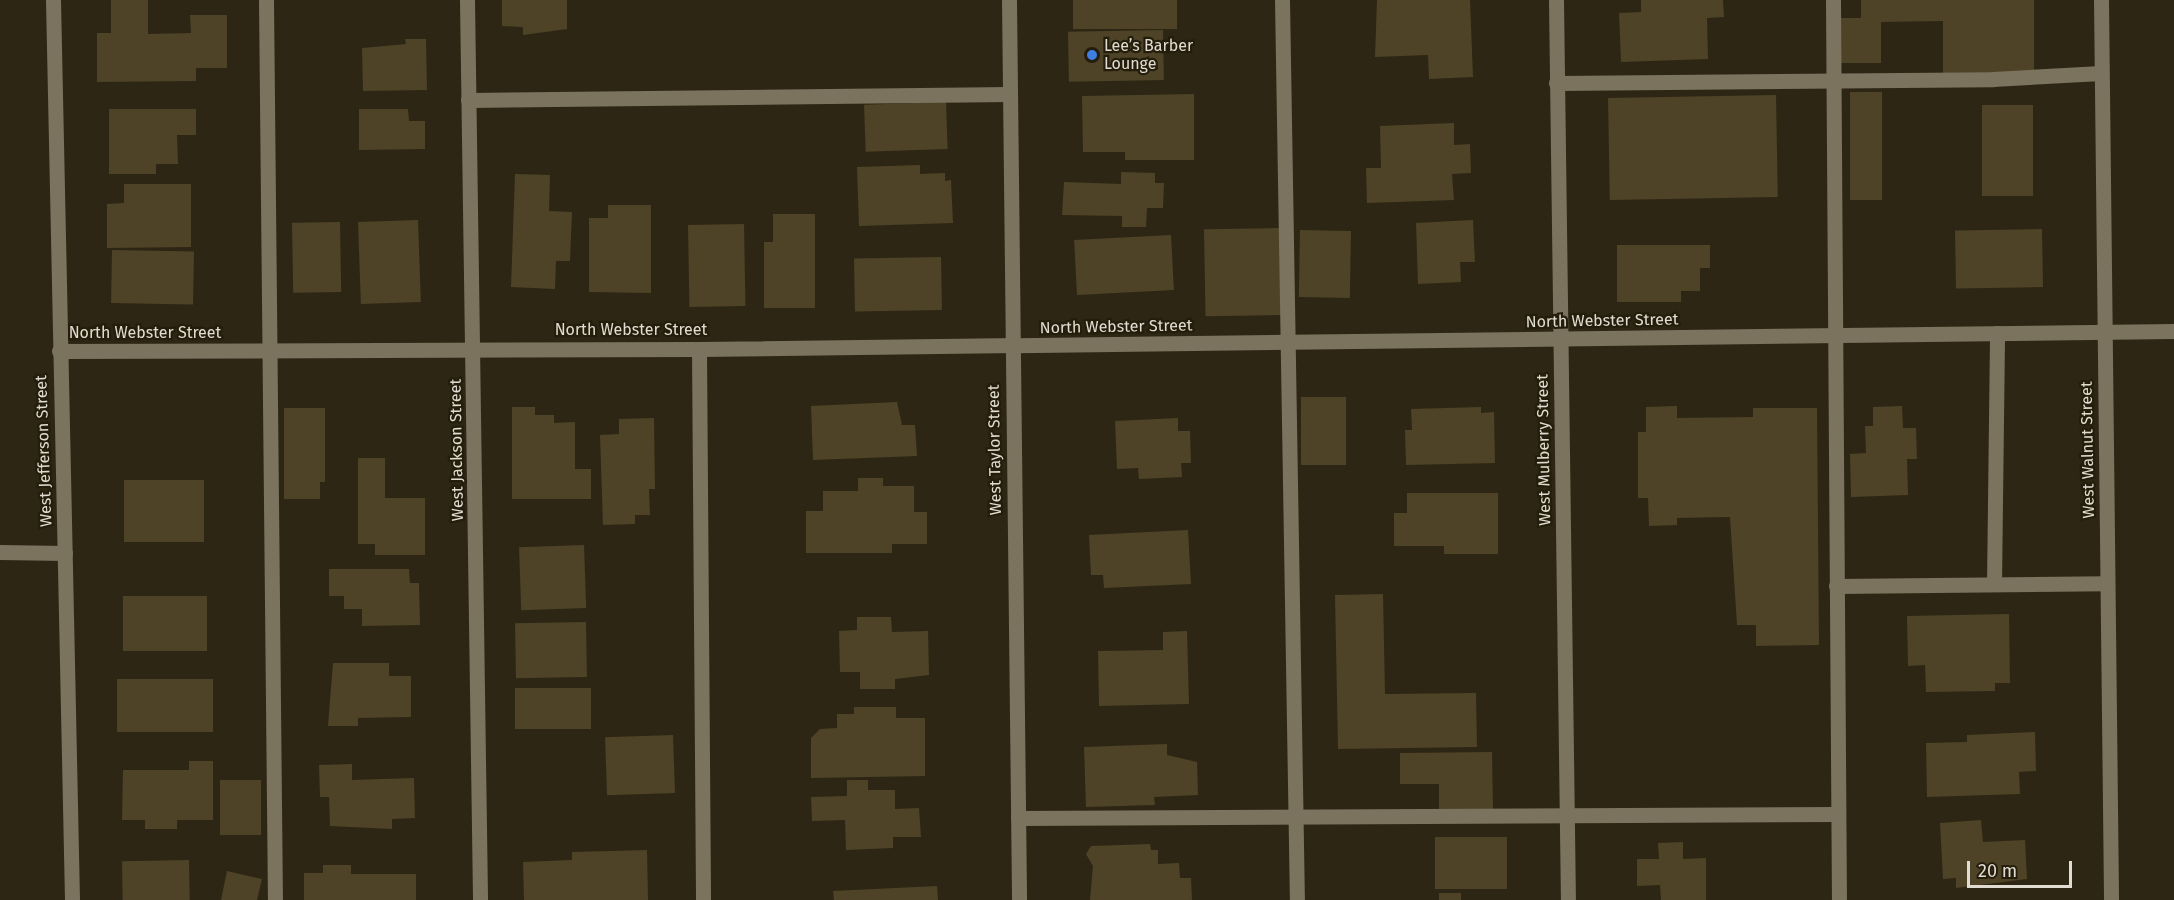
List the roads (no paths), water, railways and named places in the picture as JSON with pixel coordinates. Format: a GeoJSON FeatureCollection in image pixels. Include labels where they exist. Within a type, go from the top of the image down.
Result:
{"type":"FeatureCollection","features":[{"type":"Feature","properties":{"kind":"street","name":"West Jefferson Street"},"geometry":{"type":"LineString","coordinates":[[53,0],[72,900]]}},
{"type":"Feature","properties":{"kind":"street"},"geometry":{"type":"LineString","coordinates":[[266,0],[272,351],[274,900]]}},
{"type":"Feature","properties":{"kind":"street","name":"West Jackson Street"},"geometry":{"type":"LineString","coordinates":[[467,0],[480,900]]}},
{"type":"Feature","properties":{"kind":"street","name":"West Taylor Street"},"geometry":{"type":"LineString","coordinates":[[1009,0],[1020,900]]}},
{"type":"Feature","properties":{"kind":"street"},"geometry":{"type":"LineString","coordinates":[[1282,0],[1284,343],[1297,817],[1297,900]]}},
{"type":"Feature","properties":{"kind":"street","name":"West Mulberry Street"},"geometry":{"type":"LineString","coordinates":[[1556,0],[1568,900]]}},
{"type":"Feature","properties":{"kind":"street"},"geometry":{"type":"LineString","coordinates":[[1833,0],[1836,80],[1838,337],[1836,586],[1839,900]]}},
{"type":"Feature","properties":{"kind":"street","name":"West Walnut Street"},"geometry":{"type":"LineString","coordinates":[[2101,0],[2111,900]]}},
{"type":"Feature","properties":{"kind":"street"},"geometry":{"type":"LineString","coordinates":[[1556,83],[1836,80],[2101,73]]}},
{"type":"Feature","properties":{"kind":"street"},"geometry":{"type":"LineString","coordinates":[[468,100],[1010,94]]}},
{"type":"Feature","properties":{"kind":"street","name":"North Webster Street"},"geometry":{"type":"LineString","coordinates":[[59,351],[272,351],[473,347],[699,349],[1838,337],[2174,331]]}},
{"type":"Feature","properties":{"kind":"street"},"geometry":{"type":"LineString","coordinates":[[1994,584],[1997,333]]}},
{"type":"Feature","properties":{"kind":"street"},"geometry":{"type":"LineString","coordinates":[[699,349],[703,900]]}},
{"type":"Feature","properties":{"kind":"street"},"geometry":{"type":"LineString","coordinates":[[0,552],[65,554]]}},
{"type":"Feature","properties":{"kind":"street"},"geometry":{"type":"LineString","coordinates":[[1836,586],[2107,584]]}},
{"type":"Feature","properties":{"kind":"street"},"geometry":{"type":"LineString","coordinates":[[1018,818],[1837,814]]}},
{"type":"Feature","properties":{"kind":"place","name":"Lee’s Barber Lounge"},"geometry":{"type":"Point","coordinates":[1092,55]}}]}
